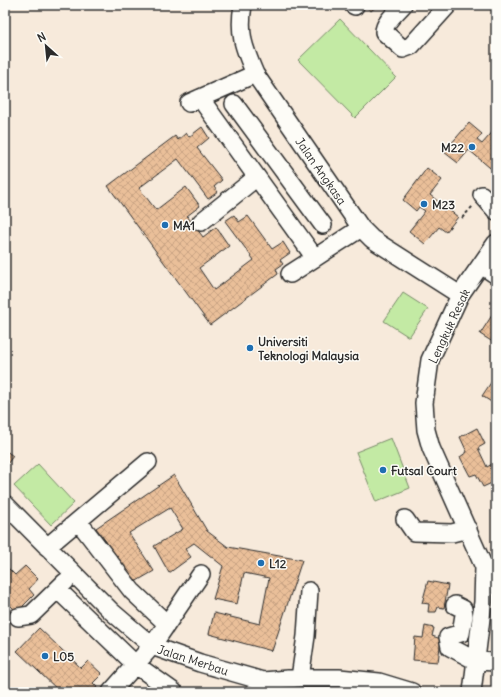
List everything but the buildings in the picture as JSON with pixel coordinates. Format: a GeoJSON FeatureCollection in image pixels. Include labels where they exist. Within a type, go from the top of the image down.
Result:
{"type":"FeatureCollection","features":[{"type":"Feature","properties":{"kind":"street","name":"Jalan Angkasa"},"geometry":{"type":"LineString","coordinates":[[242,5],[240,22],[244,49],[255,74],[361,228],[372,239],[460,295]]}},
{"type":"Feature","properties":{"kind":"street"},"geometry":{"type":"LineString","coordinates":[[403,5],[387,23],[384,28],[384,32],[403,49],[411,46],[448,5]]}},
{"type":"Feature","properties":{"kind":"street"},"geometry":{"type":"LineString","coordinates":[[255,74],[195,101],[225,132],[315,258]]}},
{"type":"Feature","properties":{"kind":"street"},"geometry":{"type":"LineString","coordinates":[[234,104],[323,225]]}},
{"type":"Feature","properties":{"kind":"street"},"geometry":{"type":"LineString","coordinates":[[225,132],[244,118]]}},
{"type":"Feature","properties":{"kind":"street"},"geometry":{"type":"LineString","coordinates":[[201,222],[257,177]]}},
{"type":"Feature","properties":{"kind":"street"},"geometry":{"type":"LineString","coordinates":[[478,199],[496,211]]}},
{"type":"Feature","properties":{"kind":"street"},"geometry":{"type":"LineString","coordinates":[[288,221],[309,205]]}},
{"type":"Feature","properties":{"kind":"street"},"geometry":{"type":"LineString","coordinates":[[290,274],[361,228]]}},
{"type":"Feature","properties":{"kind":"street","name":"Lengkuk Resak"},"geometry":{"type":"LineString","coordinates":[[472,692],[483,602],[484,567],[431,448],[426,430],[424,403],[430,360],[460,295],[496,243]]}},
{"type":"Feature","properties":{"kind":"street"},"geometry":{"type":"LineString","coordinates":[[481,265],[496,275]]}},
{"type":"Feature","properties":{"kind":"street"},"geometry":{"type":"LineString","coordinates":[[47,547],[148,462]]}},
{"type":"Feature","properties":{"kind":"street","name":"Jalan Merbau"},"geometry":{"type":"LineString","coordinates":[[5,504],[111,611],[152,646],[262,687],[300,678],[339,678],[380,682],[412,692]]}},
{"type":"Feature","properties":{"kind":"street"},"geometry":{"type":"LineString","coordinates":[[405,519],[414,532],[452,533],[468,529]]}},
{"type":"Feature","properties":{"kind":"street"},"geometry":{"type":"LineString","coordinates":[[78,521],[132,591],[167,624]]}},
{"type":"Feature","properties":{"kind":"street"},"geometry":{"type":"LineString","coordinates":[[18,616],[30,615],[58,590],[73,573]]}},
{"type":"Feature","properties":{"kind":"street"},"geometry":{"type":"LineString","coordinates":[[111,692],[152,646],[201,574]]}},
{"type":"Feature","properties":{"kind":"street"},"geometry":{"type":"LineString","coordinates":[[58,590],[136,665],[174,692]]}},
{"type":"Feature","properties":{"kind":"street"},"geometry":{"type":"LineString","coordinates":[[300,678],[306,636],[309,591]]}},
{"type":"Feature","properties":{"kind":"street"},"geometry":{"type":"LineString","coordinates":[[455,605],[463,609],[464,615],[461,634],[448,637],[450,647],[476,661],[496,662]]}},
{"type":"Feature","properties":{"kind":"path"},"geometry":{"type":"LineString","coordinates":[[462,218],[478,199]]}},
{"type":"Feature","properties":{"kind":"shaded area","name":"Universiti Teknologi Malaysia"},"geometry":{"type":"Polygon","coordinates":[[[5,5],[496,5],[496,692],[5,692],[5,5]]]}},
{"type":"Feature","properties":{"kind":"green space"},"geometry":{"type":"Polygon","coordinates":[[[340,19],[396,77],[355,118],[298,60],[340,19]]]}},
{"type":"Feature","properties":{"kind":"green space"},"geometry":{"type":"Polygon","coordinates":[[[403,293],[428,309],[409,337],[384,321],[403,293]]]}},
{"type":"Feature","properties":{"kind":"green space","name":"Futsal Court"},"geometry":{"type":"Polygon","coordinates":[[[391,438],[410,488],[376,502],[356,452],[391,438]]]}},
{"type":"Feature","properties":{"kind":"green space"},"geometry":{"type":"Polygon","coordinates":[[[38,464],[74,503],[51,525],[14,486],[38,464]]]}},
{"type":"Feature","properties":{"kind":"place","name":"M22"},"geometry":{"type":"Point","coordinates":[472,147]}},
{"type":"Feature","properties":{"kind":"place","name":"M23"},"geometry":{"type":"Point","coordinates":[424,204]}},
{"type":"Feature","properties":{"kind":"place","name":"MA1"},"geometry":{"type":"Point","coordinates":[165,225]}},
{"type":"Feature","properties":{"kind":"place","name":"Universiti Teknologi Malaysia"},"geometry":{"type":"Point","coordinates":[250,348]}},
{"type":"Feature","properties":{"kind":"place","name":"Futsal Court"},"geometry":{"type":"Point","coordinates":[383,470]}},
{"type":"Feature","properties":{"kind":"place","name":"L12"},"geometry":{"type":"Point","coordinates":[261,563]}},
{"type":"Feature","properties":{"kind":"place","name":"L05"},"geometry":{"type":"Point","coordinates":[45,656]}}]}
